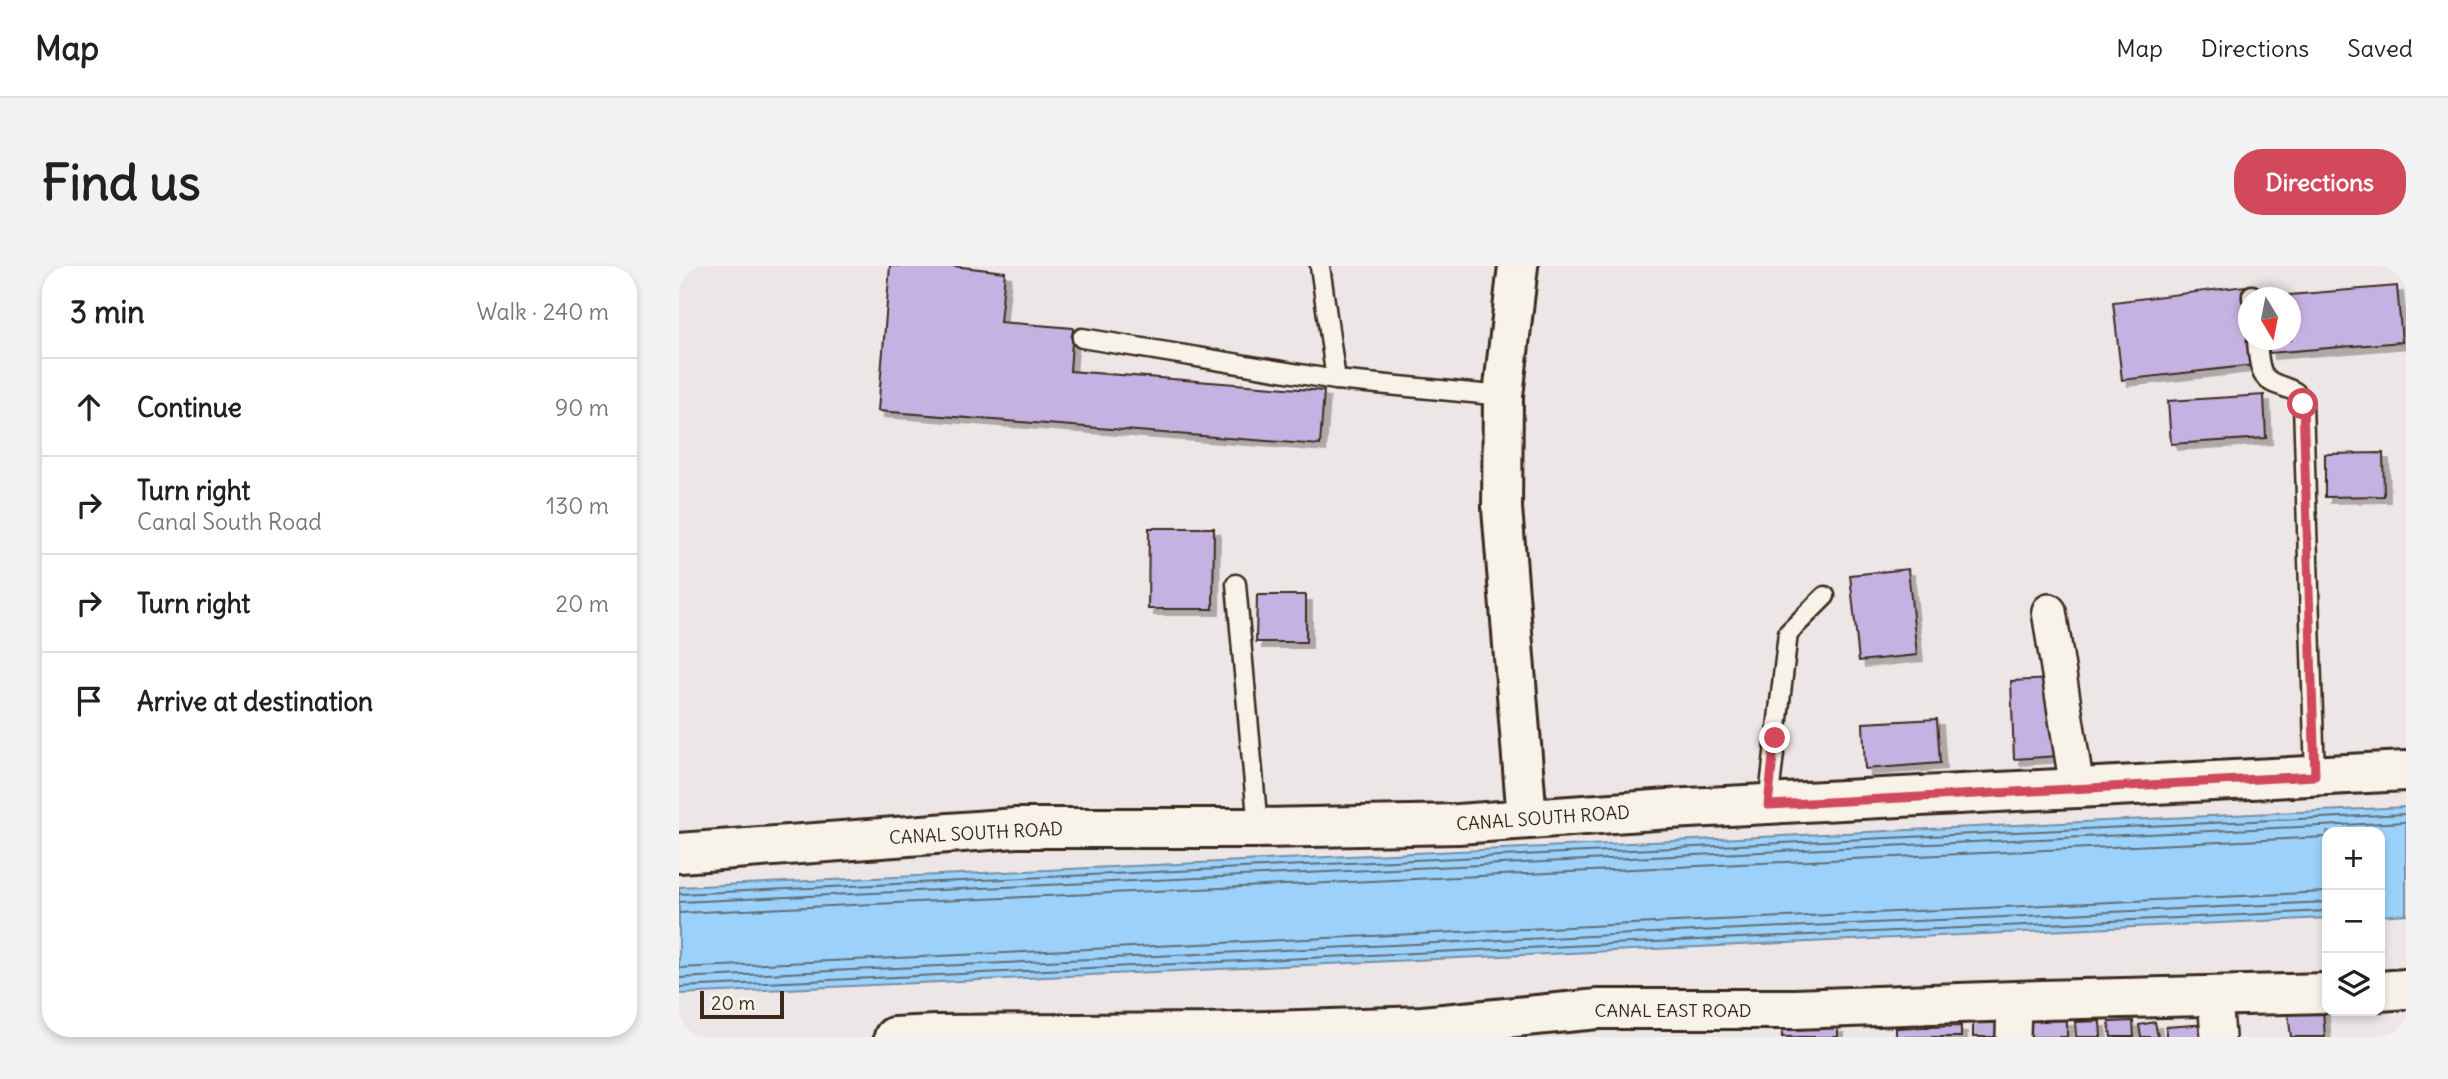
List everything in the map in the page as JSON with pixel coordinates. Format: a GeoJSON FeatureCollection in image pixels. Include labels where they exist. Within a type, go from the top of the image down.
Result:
{"type":"FeatureCollection","features":[{"type":"Feature","properties":{"kind":"street"},"geometry":{"type":"LineString","coordinates":[[1518,266],[1503,396],[1502,508],[1527,819]]}},
{"type":"Feature","properties":{"kind":"street"},"geometry":{"type":"LineString","coordinates":[[2049,611],[2077,788]]}},
{"type":"Feature","properties":{"kind":"street","name":"CANAL SOUTH ROAD"},"geometry":{"type":"LineString","coordinates":[[679,853],[1016,828],[1258,828],[1458,824],[2406,771]]}},
{"type":"Feature","properties":{"kind":"street"},"geometry":{"type":"LineString","coordinates":[[2385,990],[2406,989]]}},
{"type":"Feature","properties":{"kind":"street","name":"CANAL EAST ROAD"},"geometry":{"type":"LineString","coordinates":[[894,1037],[1450,1030],[1598,1009],[1794,1009],[2014,1019],[2215,997],[2322,993]]}},
{"type":"Feature","properties":{"kind":"street"},"geometry":{"type":"LineString","coordinates":[[2215,997],[2218,1037]]}},
{"type":"Feature","properties":{"kind":"lane"},"geometry":{"type":"LineString","coordinates":[[1320,266],[1336,380]]}},
{"type":"Feature","properties":{"kind":"lane"},"geometry":{"type":"LineString","coordinates":[[1082,338],[1336,380],[1503,396]]}},
{"type":"Feature","properties":{"kind":"lane"},"geometry":{"type":"LineString","coordinates":[[2259,350],[2263,375],[2295,391],[2303,404],[2315,776]]}},
{"type":"Feature","properties":{"kind":"lane"},"geometry":{"type":"LineString","coordinates":[[1236,584],[1258,828]]}},
{"type":"Feature","properties":{"kind":"lane"},"geometry":{"type":"LineString","coordinates":[[1768,805],[1788,633],[1825,596]]}},
{"type":"Feature","properties":{"kind":"water"},"geometry":{"type":"Polygon","coordinates":[[[2406,807],[2406,914],[2385,916],[2385,827],[2322,827],[2322,918],[679,994],[679,887],[2406,807]]]}},
{"type":"Feature","properties":{"kind":"building"},"geometry":{"type":"Polygon","coordinates":[[[890,266],[953,266],[1005,272],[1000,322],[1073,328],[1070,371],[1324,391],[1320,445],[878,411],[890,266]]]}},
{"type":"Feature","properties":{"kind":"building"},"geometry":{"type":"Polygon","coordinates":[[[2245,286],[2238,287],[2238,350],[2252,350],[2254,365],[2122,380],[2113,302],[2245,286]]]}},
{"type":"Feature","properties":{"kind":"building"},"geometry":{"type":"Polygon","coordinates":[[[2397,286],[2402,342],[2269,353],[2269,350],[2301,350],[2301,294],[2397,286]]]}},
{"type":"Feature","properties":{"kind":"building"},"geometry":{"type":"Polygon","coordinates":[[[2264,395],[2266,438],[2171,444],[2168,401],[2264,395]]]}},
{"type":"Feature","properties":{"kind":"building"},"geometry":{"type":"Polygon","coordinates":[[[2383,453],[2384,496],[2325,497],[2325,454],[2383,453]]]}},
{"type":"Feature","properties":{"kind":"building"},"geometry":{"type":"Polygon","coordinates":[[[1149,528],[1214,528],[1213,609],[1148,609],[1149,528]]]}},
{"type":"Feature","properties":{"kind":"building"},"geometry":{"type":"Polygon","coordinates":[[[1908,569],[1917,655],[1859,661],[1850,575],[1908,569]]]}},
{"type":"Feature","properties":{"kind":"building"},"geometry":{"type":"Polygon","coordinates":[[[1257,595],[1306,595],[1306,642],[1256,642],[1257,595]]]}},
{"type":"Feature","properties":{"kind":"building"},"geometry":{"type":"Polygon","coordinates":[[[2055,679],[2059,756],[2014,759],[2011,681],[2055,679]]]}},
{"type":"Feature","properties":{"kind":"building"},"geometry":{"type":"Polygon","coordinates":[[[1937,719],[1940,763],[1865,769],[1863,723],[1937,719]]]}},
{"type":"Feature","properties":{"kind":"building"},"geometry":{"type":"Polygon","coordinates":[[[2322,1010],[2325,1037],[2291,1037],[2288,1013],[2322,1010]]]}},
{"type":"Feature","properties":{"kind":"building"},"geometry":{"type":"Polygon","coordinates":[[[2067,1020],[2067,1037],[2027,1037],[2027,1021],[2067,1020]]]}},
{"type":"Feature","properties":{"kind":"building"},"geometry":{"type":"Polygon","coordinates":[[[2100,1021],[2101,1037],[2076,1037],[2075,1022],[2100,1021]]]}},
{"type":"Feature","properties":{"kind":"building"},"geometry":{"type":"Polygon","coordinates":[[[2133,1021],[2134,1037],[2111,1037],[2109,1022],[2133,1021]]]}},
{"type":"Feature","properties":{"kind":"building"},"geometry":{"type":"Polygon","coordinates":[[[2007,1022],[2008,1037],[1973,1037],[1973,1023],[2007,1022]]]}},
{"type":"Feature","properties":{"kind":"building"},"geometry":{"type":"Polygon","coordinates":[[[2155,1022],[2158,1037],[2141,1037],[2139,1025],[2155,1022]]]}},
{"type":"Feature","properties":{"kind":"building"},"geometry":{"type":"Polygon","coordinates":[[[2208,1024],[2209,1037],[2166,1037],[2166,1027],[2208,1024]]]}},
{"type":"Feature","properties":{"kind":"building"},"geometry":{"type":"Polygon","coordinates":[[[1961,1026],[1961,1037],[1896,1037],[1896,1028],[1961,1026]]]}},
{"type":"Feature","properties":{"kind":"building"},"geometry":{"type":"Polygon","coordinates":[[[1838,1027],[1838,1037],[1782,1037],[1782,1029],[1838,1027]]]}},
{"type":"Feature","properties":{"kind":"route"},"geometry":{"type":"LineString","coordinates":[[1775,738],[1768,805],[2315,776],[2303,404]]}}]}
